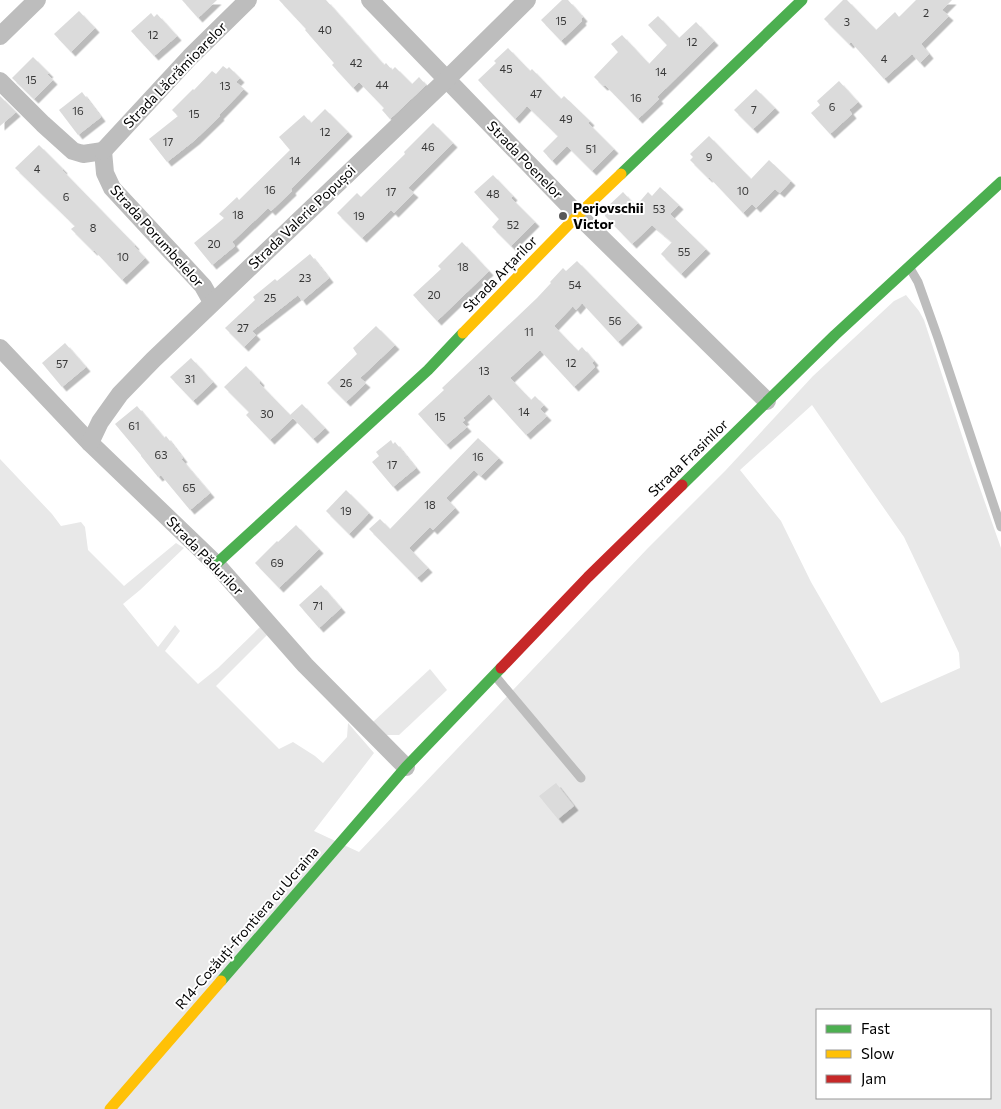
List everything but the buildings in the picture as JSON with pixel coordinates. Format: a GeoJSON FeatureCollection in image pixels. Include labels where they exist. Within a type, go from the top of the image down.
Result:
{"type":"FeatureCollection","features":[{"type":"Feature","properties":{"kind":"main road","name":"Strada Arțarilor"},"geometry":{"type":"LineString","coordinates":[[216,564],[428,370],[578,215],[802,0]]}},
{"type":"Feature","properties":{"kind":"main road","name":"Strada Frasinilor"},"geometry":{"type":"LineString","coordinates":[[406,767],[588,577],[835,335],[1001,182]]}},
{"type":"Feature","properties":{"kind":"main road","name":"R14-Cosăuți-frontiera cu Ucraina"},"geometry":{"type":"LineString","coordinates":[[110,1109],[406,767]]}},
{"type":"Feature","properties":{"kind":"street"},"geometry":{"type":"LineString","coordinates":[[0,36],[37,0]]}},
{"type":"Feature","properties":{"kind":"street","name":"Strada Lăcrămioarelor"},"geometry":{"type":"LineString","coordinates":[[103,151],[190,57],[248,0]]}},
{"type":"Feature","properties":{"kind":"street","name":"Strada Poenelor"},"geometry":{"type":"LineString","coordinates":[[370,0],[578,215],[768,401]]}},
{"type":"Feature","properties":{"kind":"street","name":"Strada Valerie Popușoi"},"geometry":{"type":"LineString","coordinates":[[90,443],[100,422],[120,394],[153,360],[528,0]]}},
{"type":"Feature","properties":{"kind":"street"},"geometry":{"type":"LineString","coordinates":[[0,81],[73,151],[83,154],[103,151]]}},
{"type":"Feature","properties":{"kind":"street","name":"Strada Porumbelelor"},"geometry":{"type":"LineString","coordinates":[[103,151],[105,173],[112,188],[203,286],[212,302]]}},
{"type":"Feature","properties":{"kind":"street","name":"Strada Pădurilor"},"geometry":{"type":"LineString","coordinates":[[0,348],[90,443],[216,564],[305,665],[406,767]]}},
{"type":"Feature","properties":{"kind":"lane"},"geometry":{"type":"LineString","coordinates":[[909,267],[918,282],[938,338],[1001,527]]}},
{"type":"Feature","properties":{"kind":"lane"},"geometry":{"type":"LineString","coordinates":[[494,675],[581,778]]}},
{"type":"Feature","properties":{"kind":"shaded area"},"geometry":{"type":"Polygon","coordinates":[[[906,295],[924,320],[1001,548],[1001,1109],[0,1109],[0,459],[61,526],[81,522],[85,527],[88,550],[124,586],[176,543],[184,548],[123,604],[158,647],[175,625],[180,631],[165,651],[198,684],[218,668],[260,627],[267,635],[216,686],[279,749],[293,742],[323,763],[347,737],[348,723],[374,753],[314,831],[359,852],[647,549],[725,471],[813,376],[894,301],[906,295]],[[812,405],[740,470],[781,521],[811,582],[881,703],[960,668],[959,653],[904,537],[812,405]]]}},
{"type":"Feature","properties":{"kind":"shaded area"},"geometry":{"type":"Polygon","coordinates":[[[430,669],[447,690],[399,735],[384,735],[373,722],[430,669]]]}},
{"type":"Feature","properties":{"kind":"traffic: fast"},"geometry":{"type":"LineString","coordinates":[[621,174],[802,0]]}},
{"type":"Feature","properties":{"kind":"traffic: fast"},"geometry":{"type":"LineString","coordinates":[[682,485],[835,335],[1001,182]]}},
{"type":"Feature","properties":{"kind":"traffic: fast"},"geometry":{"type":"LineString","coordinates":[[216,564],[428,370],[463,333]]}},
{"type":"Feature","properties":{"kind":"traffic: fast"},"geometry":{"type":"LineString","coordinates":[[221,981],[406,767],[501,668]]}},
{"type":"Feature","properties":{"kind":"traffic: slow"},"geometry":{"type":"LineString","coordinates":[[463,333],[578,215],[621,174]]}},
{"type":"Feature","properties":{"kind":"traffic: slow"},"geometry":{"type":"LineString","coordinates":[[110,1109],[221,981]]}},
{"type":"Feature","properties":{"kind":"traffic: jam"},"geometry":{"type":"LineString","coordinates":[[501,668],[588,577],[682,485]]}},
{"type":"Feature","properties":{"kind":"place","name":"Perjovschii Victor"},"geometry":{"type":"Point","coordinates":[563,216]}}]}
